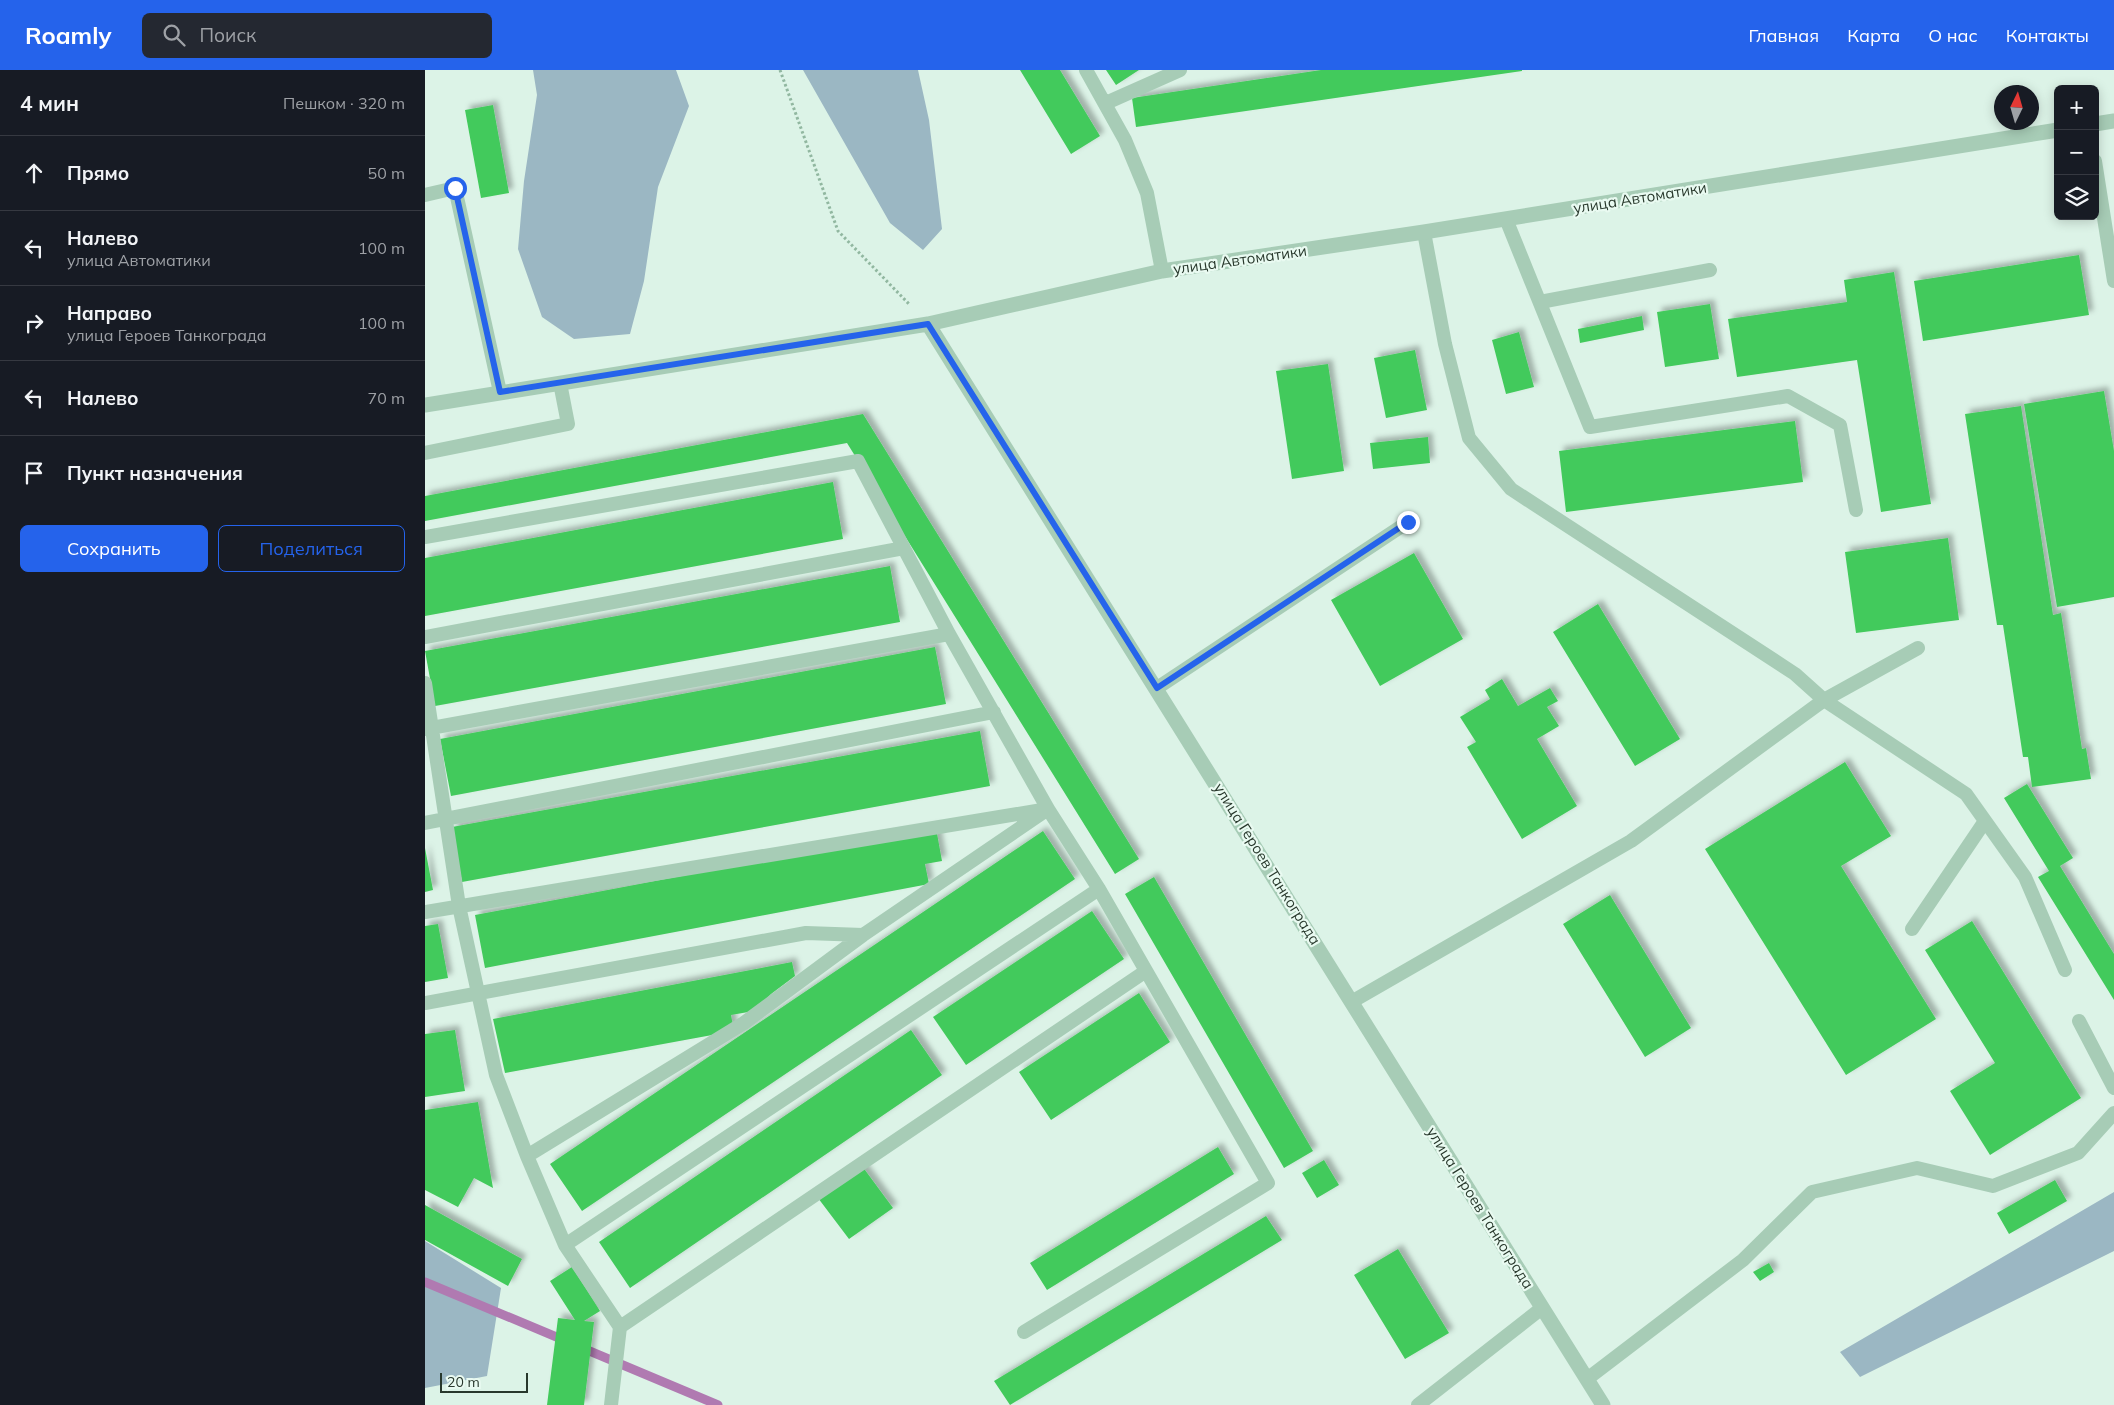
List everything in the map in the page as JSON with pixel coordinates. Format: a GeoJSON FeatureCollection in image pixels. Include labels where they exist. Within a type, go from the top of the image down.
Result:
{"type":"FeatureCollection","features":[{"type":"Feature","properties":{"kind":"street"},"geometry":{"type":"LineString","coordinates":[[2099,123],[2114,121]]}},
{"type":"Feature","properties":{"kind":"street","name":"улица Автоматики"},"geometry":{"type":"LineString","coordinates":[[425,404],[928,324],[1162,271],[1424,232],[2054,131]]}},
{"type":"Feature","properties":{"kind":"street","name":"улица Героев Танкограда"},"geometry":{"type":"LineString","coordinates":[[928,324],[1353,1001],[1603,1405]]}},
{"type":"Feature","properties":{"kind":"lane"},"geometry":{"type":"LineString","coordinates":[[1086,70],[1125,140],[1147,193],[1162,271]]}},
{"type":"Feature","properties":{"kind":"lane"},"geometry":{"type":"LineString","coordinates":[[1106,103],[1180,70]]}},
{"type":"Feature","properties":{"kind":"lane"},"geometry":{"type":"LineString","coordinates":[[2097,175],[2114,281]]}},
{"type":"Feature","properties":{"kind":"lane"},"geometry":{"type":"LineString","coordinates":[[425,195],[455,188],[500,392]]}},
{"type":"Feature","properties":{"kind":"lane"},"geometry":{"type":"LineString","coordinates":[[1506,219],[1590,427],[1788,396],[1840,425],[1856,510]]}},
{"type":"Feature","properties":{"kind":"lane"},"geometry":{"type":"LineString","coordinates":[[1424,232],[1445,344],[1469,438],[1511,489],[1795,674],[1824,700],[1965,794],[2025,877],[2065,970]]}},
{"type":"Feature","properties":{"kind":"lane"},"geometry":{"type":"LineString","coordinates":[[1540,302],[1710,270]]}},
{"type":"Feature","properties":{"kind":"lane"},"geometry":{"type":"LineString","coordinates":[[425,453],[569,424],[560,383]]}},
{"type":"Feature","properties":{"kind":"lane"},"geometry":{"type":"LineString","coordinates":[[425,537],[858,461],[949,634],[995,712],[1048,809],[1099,889],[1267,1183],[1025,1332]]}},
{"type":"Feature","properties":{"kind":"lane"},"geometry":{"type":"LineString","coordinates":[[1157,688],[1408,522]]}},
{"type":"Feature","properties":{"kind":"lane"},"geometry":{"type":"LineString","coordinates":[[425,637],[904,548]]}},
{"type":"Feature","properties":{"kind":"lane"},"geometry":{"type":"LineString","coordinates":[[429,728],[949,634]]}},
{"type":"Feature","properties":{"kind":"lane"},"geometry":{"type":"LineString","coordinates":[[1353,1001],[1631,841],[1824,700],[1918,648]]}},
{"type":"Feature","properties":{"kind":"lane"},"geometry":{"type":"LineString","coordinates":[[425,683],[429,728],[446,819],[459,906],[496,1075],[527,1156],[565,1245],[620,1327],[611,1405]]}},
{"type":"Feature","properties":{"kind":"lane"},"geometry":{"type":"LineString","coordinates":[[425,823],[995,712]]}},
{"type":"Feature","properties":{"kind":"lane"},"geometry":{"type":"LineString","coordinates":[[425,912],[1048,809]]}},
{"type":"Feature","properties":{"kind":"lane"},"geometry":{"type":"LineString","coordinates":[[527,1156],[744,1023],[863,935],[1048,809]]}},
{"type":"Feature","properties":{"kind":"lane"},"geometry":{"type":"LineString","coordinates":[[1912,929],[1985,821]]}},
{"type":"Feature","properties":{"kind":"lane"},"geometry":{"type":"LineString","coordinates":[[565,1245],[1099,889]]}},
{"type":"Feature","properties":{"kind":"lane"},"geometry":{"type":"LineString","coordinates":[[425,1003],[806,933],[863,935]]}},
{"type":"Feature","properties":{"kind":"lane"},"geometry":{"type":"LineString","coordinates":[[620,1327],[1146,971]]}},
{"type":"Feature","properties":{"kind":"lane"},"geometry":{"type":"LineString","coordinates":[[2079,1021],[2114,1088]]}},
{"type":"Feature","properties":{"kind":"lane"},"geometry":{"type":"LineString","coordinates":[[1587,1379],[1743,1260],[1812,1192],[1917,1168],[1993,1186],[2078,1153],[2114,1113]]}},
{"type":"Feature","properties":{"kind":"lane"},"geometry":{"type":"LineString","coordinates":[[1418,1405],[1542,1308]]}},
{"type":"Feature","properties":{"kind":"path"},"geometry":{"type":"LineString","coordinates":[[780,70],[838,231],[928,324]]}},
{"type":"Feature","properties":{"kind":"shaded area"},"geometry":{"type":"Polygon","coordinates":[[[533,70],[676,70],[689,106],[658,187],[644,281],[630,334],[574,339],[542,317],[518,249],[524,181],[537,95],[533,70]]]}},
{"type":"Feature","properties":{"kind":"shaded area"},"geometry":{"type":"Polygon","coordinates":[[[803,70],[918,70],[929,120],[942,229],[923,250],[890,223],[803,70]]]}},
{"type":"Feature","properties":{"kind":"shaded area"},"geometry":{"type":"Polygon","coordinates":[[[2114,1192],[2114,1251],[1860,1377],[1840,1352],[2114,1192]]]}},
{"type":"Feature","properties":{"kind":"shaded area"},"geometry":{"type":"Polygon","coordinates":[[[425,1241],[501,1288],[487,1376],[425,1388],[425,1241]]]}},
{"type":"Feature","properties":{"kind":"building"},"geometry":{"type":"Polygon","coordinates":[[[1020,70],[1060,70],[1100,136],[1071,154],[1020,70]]]}},
{"type":"Feature","properties":{"kind":"building"},"geometry":{"type":"Polygon","coordinates":[[[1106,70],[1139,70],[1116,85],[1106,70]]]}},
{"type":"Feature","properties":{"kind":"building"},"geometry":{"type":"Polygon","coordinates":[[[1321,70],[1522,71],[1136,127],[1132,98],[1321,70]]]}},
{"type":"Feature","properties":{"kind":"building"},"geometry":{"type":"Polygon","coordinates":[[[493,105],[509,193],[481,198],[465,110],[493,105]]]}},
{"type":"Feature","properties":{"kind":"building"},"geometry":{"type":"Polygon","coordinates":[[[2079,255],[2089,315],[1923,341],[1914,281],[2079,255]]]}},
{"type":"Feature","properties":{"kind":"building"},"geometry":{"type":"Polygon","coordinates":[[[1894,272],[1931,504],[1881,512],[1857,360],[1737,377],[1728,319],[1847,302],[1844,280],[1894,272]]]}},
{"type":"Feature","properties":{"kind":"building"},"geometry":{"type":"Polygon","coordinates":[[[1710,304],[1719,359],[1665,367],[1657,312],[1710,304]]]}},
{"type":"Feature","properties":{"kind":"building"},"geometry":{"type":"Polygon","coordinates":[[[1642,316],[1644,330],[1580,343],[1578,329],[1642,316]]]}},
{"type":"Feature","properties":{"kind":"building"},"geometry":{"type":"Polygon","coordinates":[[[1519,332],[1534,387],[1506,394],[1492,340],[1519,332]]]}},
{"type":"Feature","properties":{"kind":"building"},"geometry":{"type":"Polygon","coordinates":[[[1415,350],[1427,410],[1386,418],[1374,358],[1415,350]]]}},
{"type":"Feature","properties":{"kind":"building"},"geometry":{"type":"Polygon","coordinates":[[[1328,364],[1344,471],[1292,479],[1276,371],[1328,364]]]}},
{"type":"Feature","properties":{"kind":"building"},"geometry":{"type":"Polygon","coordinates":[[[2104,391],[2114,451],[2114,597],[2057,607],[2024,404],[2104,391]]]}},
{"type":"Feature","properties":{"kind":"building"},"geometry":{"type":"Polygon","coordinates":[[[2021,406],[2053,615],[2061,613],[2082,749],[2086,748],[2091,779],[2032,787],[2028,757],[2023,757],[2003,625],[1997,625],[1965,414],[2021,406]]]}},
{"type":"Feature","properties":{"kind":"building"},"geometry":{"type":"Polygon","coordinates":[[[863,414],[1139,859],[1115,874],[847,443],[425,521],[425,496],[863,414]]]}},
{"type":"Feature","properties":{"kind":"building"},"geometry":{"type":"Polygon","coordinates":[[[1795,421],[1803,482],[1566,512],[1559,451],[1795,421]]]}},
{"type":"Feature","properties":{"kind":"building"},"geometry":{"type":"Polygon","coordinates":[[[1428,437],[1430,463],[1373,469],[1370,443],[1428,437]]]}},
{"type":"Feature","properties":{"kind":"building"},"geometry":{"type":"Polygon","coordinates":[[[833,482],[843,539],[425,616],[425,558],[833,482]]]}},
{"type":"Feature","properties":{"kind":"building"},"geometry":{"type":"Polygon","coordinates":[[[1948,538],[1959,620],[1856,633],[1845,552],[1948,538]]]}},
{"type":"Feature","properties":{"kind":"building"},"geometry":{"type":"Polygon","coordinates":[[[1414,553],[1463,639],[1380,686],[1331,600],[1414,553]]]}},
{"type":"Feature","properties":{"kind":"building"},"geometry":{"type":"Polygon","coordinates":[[[890,566],[900,622],[435,706],[425,651],[890,566]]]}},
{"type":"Feature","properties":{"kind":"building"},"geometry":{"type":"Polygon","coordinates":[[[1598,604],[1680,739],[1635,766],[1553,632],[1598,604]]]}},
{"type":"Feature","properties":{"kind":"building"},"geometry":{"type":"Polygon","coordinates":[[[935,647],[946,704],[451,796],[440,739],[935,647]]]}},
{"type":"Feature","properties":{"kind":"building"},"geometry":{"type":"Polygon","coordinates":[[[1502,679],[1518,706],[1550,688],[1558,701],[1547,707],[1559,726],[1537,739],[1577,806],[1522,839],[1467,747],[1476,742],[1460,717],[1490,699],[1485,690],[1502,679]]]}},
{"type":"Feature","properties":{"kind":"building"},"geometry":{"type":"Polygon","coordinates":[[[980,731],[990,786],[462,882],[452,827],[980,731]]]}},
{"type":"Feature","properties":{"kind":"building"},"geometry":{"type":"Polygon","coordinates":[[[1845,762],[1891,836],[1841,866],[1936,1019],[1846,1075],[1705,849],[1845,762]]]}},
{"type":"Feature","properties":{"kind":"building"},"geometry":{"type":"Polygon","coordinates":[[[2027,784],[2073,858],[2060,866],[2114,954],[2114,1000],[2038,877],[2049,871],[2004,798],[2027,784]]]}},
{"type":"Feature","properties":{"kind":"building"},"geometry":{"type":"Polygon","coordinates":[[[936,828],[942,861],[925,864],[929,884],[485,968],[475,915],[936,828]]]}},
{"type":"Feature","properties":{"kind":"building"},"geometry":{"type":"Polygon","coordinates":[[[1043,831],[1075,879],[582,1211],[550,1164],[1043,831]]]}},
{"type":"Feature","properties":{"kind":"building"},"geometry":{"type":"Polygon","coordinates":[[[425,848],[433,890],[425,892],[425,848]]]}},
{"type":"Feature","properties":{"kind":"building"},"geometry":{"type":"Polygon","coordinates":[[[1154,877],[1313,1151],[1284,1168],[1125,894],[1154,877]]]}},
{"type":"Feature","properties":{"kind":"building"},"geometry":{"type":"Polygon","coordinates":[[[1610,895],[1691,1028],[1645,1057],[1563,924],[1610,895]]]}},
{"type":"Feature","properties":{"kind":"building"},"geometry":{"type":"Polygon","coordinates":[[[1092,911],[1124,959],[966,1065],[933,1017],[1092,911]]]}},
{"type":"Feature","properties":{"kind":"building"},"geometry":{"type":"Polygon","coordinates":[[[1972,921],[2081,1098],[1990,1155],[1950,1091],[1995,1063],[1925,950],[1972,921]]]}},
{"type":"Feature","properties":{"kind":"building"},"geometry":{"type":"Polygon","coordinates":[[[438,924],[448,978],[425,982],[425,926],[438,924]]]}},
{"type":"Feature","properties":{"kind":"building"},"geometry":{"type":"Polygon","coordinates":[[[792,962],[795,976],[771,994],[754,1011],[731,1015],[734,1031],[505,1073],[493,1019],[792,962]]]}},
{"type":"Feature","properties":{"kind":"building"},"geometry":{"type":"Polygon","coordinates":[[[1139,993],[1170,1042],[1051,1120],[1019,1072],[1139,993]]]}},
{"type":"Feature","properties":{"kind":"building"},"geometry":{"type":"Polygon","coordinates":[[[455,1030],[465,1091],[425,1097],[425,1034],[455,1030]]]}},
{"type":"Feature","properties":{"kind":"building"},"geometry":{"type":"Polygon","coordinates":[[[911,1030],[942,1075],[630,1288],[599,1242],[911,1030]]]}},
{"type":"Feature","properties":{"kind":"building"},"geometry":{"type":"Polygon","coordinates":[[[478,1102],[493,1188],[474,1178],[458,1207],[425,1190],[425,1110],[478,1102]]]}},
{"type":"Feature","properties":{"kind":"building"},"geometry":{"type":"Polygon","coordinates":[[[1218,1147],[1234,1174],[1047,1290],[1030,1263],[1218,1147]]]}},
{"type":"Feature","properties":{"kind":"building"},"geometry":{"type":"Polygon","coordinates":[[[1324,1160],[1339,1185],[1317,1198],[1302,1173],[1324,1160]]]}},
{"type":"Feature","properties":{"kind":"building"},"geometry":{"type":"Polygon","coordinates":[[[862,1166],[893,1208],[849,1239],[818,1198],[862,1166]]]}},
{"type":"Feature","properties":{"kind":"building"},"geometry":{"type":"Polygon","coordinates":[[[2055,1180],[2067,1201],[2009,1234],[1997,1213],[2055,1180]]]}},
{"type":"Feature","properties":{"kind":"building"},"geometry":{"type":"Polygon","coordinates":[[[425,1205],[522,1259],[508,1286],[425,1240],[425,1205]]]}},
{"type":"Feature","properties":{"kind":"building"},"geometry":{"type":"Polygon","coordinates":[[[1266,1216],[1282,1240],[1010,1405],[994,1381],[1266,1216]]]}},
{"type":"Feature","properties":{"kind":"building"},"geometry":{"type":"Polygon","coordinates":[[[1398,1249],[1449,1333],[1405,1359],[1354,1275],[1398,1249]]]}},
{"type":"Feature","properties":{"kind":"building"},"geometry":{"type":"Polygon","coordinates":[[[1769,1263],[1774,1272],[1760,1281],[1753,1272],[1769,1263]]]}},
{"type":"Feature","properties":{"kind":"building"},"geometry":{"type":"Polygon","coordinates":[[[572,1267],[600,1311],[584,1321],[594,1322],[584,1405],[547,1405],[558,1318],[575,1320],[550,1281],[572,1267]]]}},
{"type":"Feature","properties":{"kind":"waterway"},"geometry":{"type":"LineString","coordinates":[[425,1282],[566,1341]]}},
{"type":"Feature","properties":{"kind":"waterway"},"geometry":{"type":"LineString","coordinates":[[580,1347],[718,1405]]}},
{"type":"Feature","properties":{"kind":"route"},"geometry":{"type":"LineString","coordinates":[[455,188],[500,392],[928,324],[1157,688],[1408,522]]}}]}
